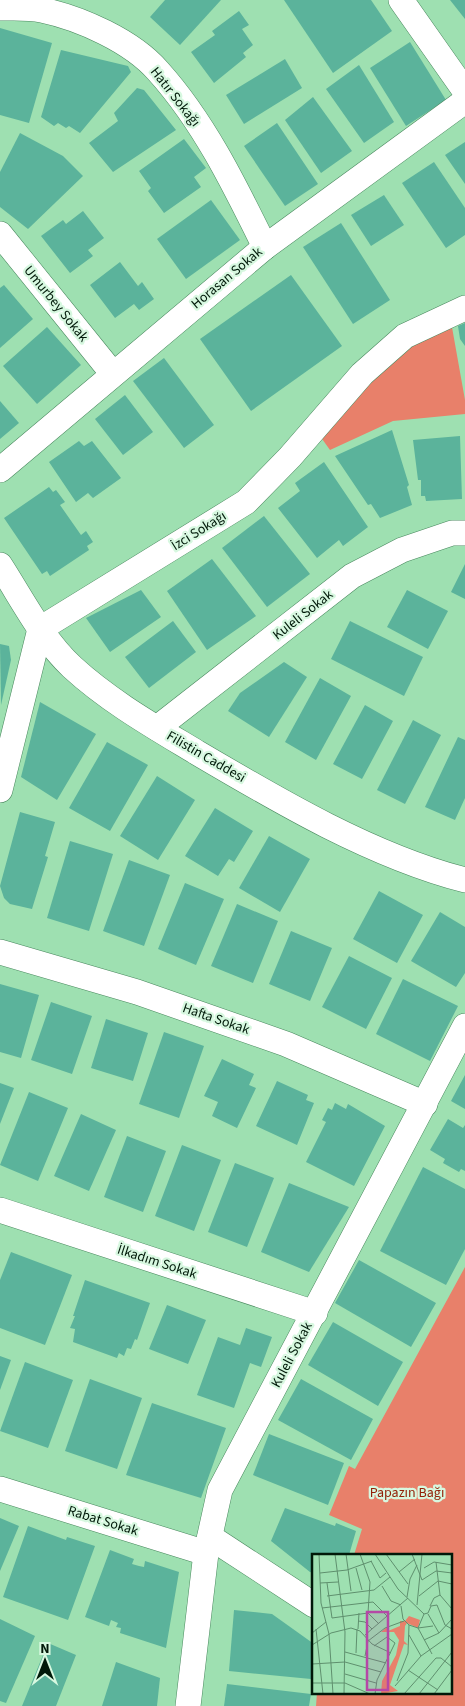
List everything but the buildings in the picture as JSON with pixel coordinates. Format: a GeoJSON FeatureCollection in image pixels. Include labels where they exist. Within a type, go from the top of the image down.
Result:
{"type":"FeatureCollection","features":[{"type":"Feature","properties":{"kind":"street"},"geometry":{"type":"LineString","coordinates":[[401,0],[465,92]]}},
{"type":"Feature","properties":{"kind":"street","name":"Hatır Sokağı"},"geometry":{"type":"LineString","coordinates":[[0,8],[42,5],[94,26],[129,47],[158,70],[195,121],[232,181],[265,247]]}},
{"type":"Feature","properties":{"kind":"street","name":"Horasan Sokak"},"geometry":{"type":"LineString","coordinates":[[0,470],[265,247],[465,101]]}},
{"type":"Feature","properties":{"kind":"street","name":"Umurbey Sokak"},"geometry":{"type":"LineString","coordinates":[[0,234],[112,374]]}},
{"type":"Feature","properties":{"kind":"street","name":"İzci Sokağı"},"geometry":{"type":"LineString","coordinates":[[40,629],[246,502],[290,457],[362,374],[405,336],[465,308]]}},
{"type":"Feature","properties":{"kind":"street","name":"Kuleli Sokak"},"geometry":{"type":"LineString","coordinates":[[157,728],[352,576],[402,550],[452,533],[465,533]]}},
{"type":"Feature","properties":{"kind":"street","name":"Filistin Caddesi"},"geometry":{"type":"LineString","coordinates":[[0,565],[40,629],[71,666],[110,699],[234,774],[371,848],[465,880]]}},
{"type":"Feature","properties":{"kind":"street"},"geometry":{"type":"LineString","coordinates":[[0,790],[40,629]]}},
{"type":"Feature","properties":{"kind":"street","name":"Hafta Sokak"},"geometry":{"type":"LineString","coordinates":[[0,952],[137,992],[286,1044],[425,1104]]}},
{"type":"Feature","properties":{"kind":"street","name":"Kuleli Sokak"},"geometry":{"type":"LineString","coordinates":[[188,1706],[208,1545],[220,1490],[465,1026]]}},
{"type":"Feature","properties":{"kind":"street","name":"İlkadım Sokak"},"geometry":{"type":"LineString","coordinates":[[0,1210],[315,1313]]}},
{"type":"Feature","properties":{"kind":"street","name":"Rabat Sokak"},"geometry":{"type":"LineString","coordinates":[[0,1489],[208,1545],[312,1604]]}},
{"type":"Feature","properties":{"kind":"green space"},"geometry":{"type":"Polygon","coordinates":[[[450,316],[465,400],[465,414],[393,421],[330,450],[315,429],[362,374],[450,316]]]}},
{"type":"Feature","properties":{"kind":"green space","name":"Papazın Bağı"},"geometry":{"type":"Polygon","coordinates":[[[465,1267],[465,1706],[316,1706],[317,1694],[452,1694],[452,1554],[354,1554],[362,1529],[329,1515],[349,1466],[355,1469],[465,1267]]]}}]}
